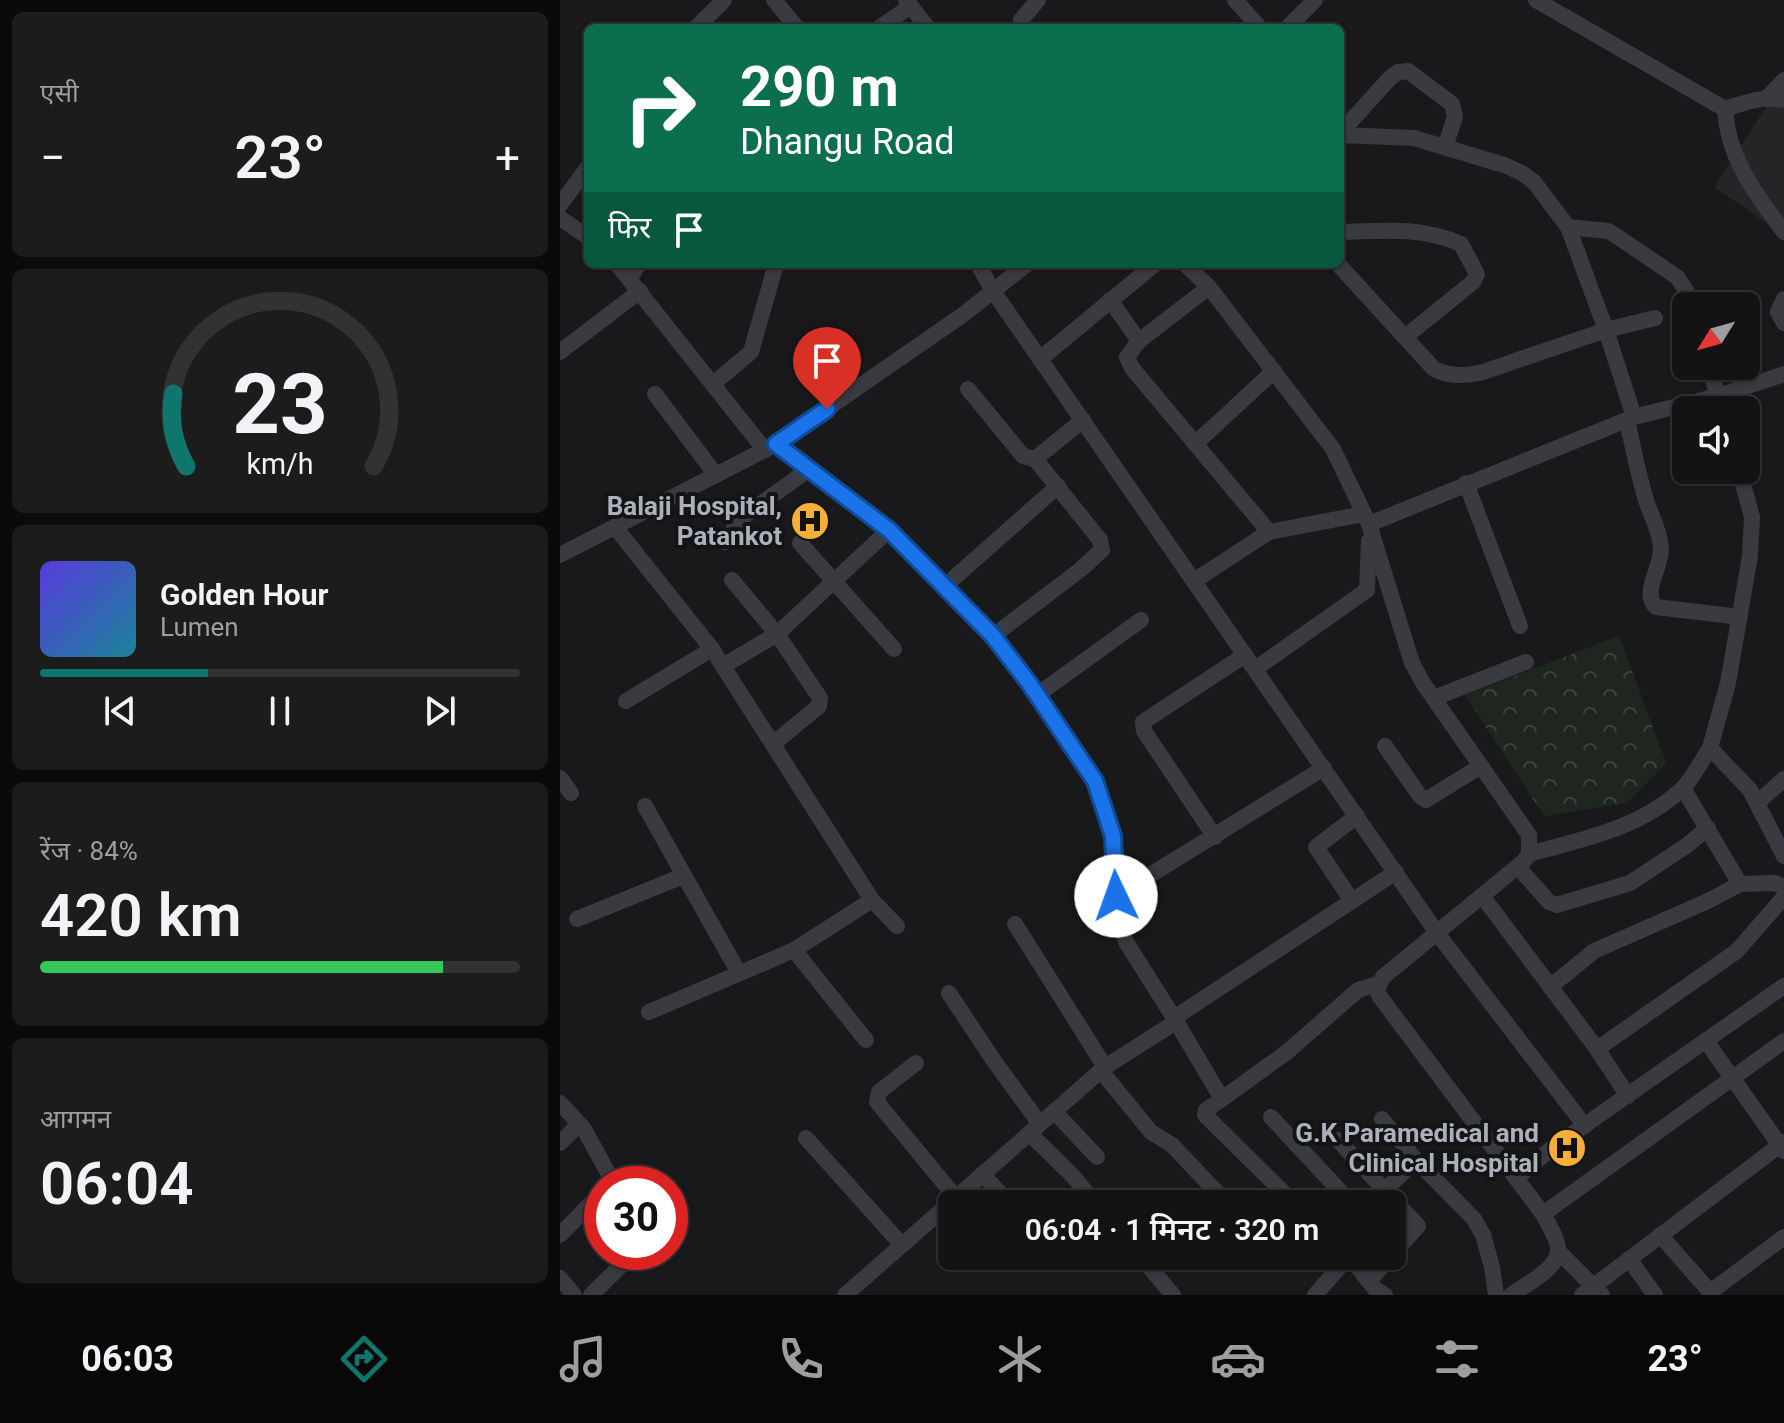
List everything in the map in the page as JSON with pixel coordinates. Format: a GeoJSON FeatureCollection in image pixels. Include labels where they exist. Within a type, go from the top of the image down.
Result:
{"type":"FeatureCollection","features":[{"type":"Feature","properties":{"kind":"street"},"geometry":{"type":"LineString","coordinates":[[700,24],[724,0]]}},
{"type":"Feature","properties":{"kind":"street"},"geometry":{"type":"LineString","coordinates":[[774,0],[794,24]]}},
{"type":"Feature","properties":{"kind":"street"},"geometry":{"type":"LineString","coordinates":[[1022,24],[1021,20],[1038,0]]}},
{"type":"Feature","properties":{"kind":"street"},"geometry":{"type":"LineString","coordinates":[[1235,0],[1256,24]]}},
{"type":"Feature","properties":{"kind":"street"},"geometry":{"type":"LineString","coordinates":[[1291,24],[1315,0]]}},
{"type":"Feature","properties":{"kind":"street"},"geometry":{"type":"LineString","coordinates":[[1536,0],[1725,109],[1776,98],[1784,80]]}},
{"type":"Feature","properties":{"kind":"street"},"geometry":{"type":"LineString","coordinates":[[884,24],[908,3],[925,24]]}},
{"type":"Feature","properties":{"kind":"street"},"geometry":{"type":"LineString","coordinates":[[1344,130],[1390,78],[1398,72],[1408,71],[1452,104],[1455,117],[1445,147]]}},
{"type":"Feature","properties":{"kind":"street"},"geometry":{"type":"LineString","coordinates":[[1725,109],[1726,127],[1735,161],[1784,232]]}},
{"type":"Feature","properties":{"kind":"street"},"geometry":{"type":"LineString","coordinates":[[1344,134],[1396,136],[1445,147],[1522,173],[1534,182],[1568,227],[1606,330],[1630,419],[1646,500],[1659,537],[1660,556],[1649,595],[1652,604],[1740,617]]}},
{"type":"Feature","properties":{"kind":"street"},"geometry":{"type":"LineString","coordinates":[[560,205],[584,172]]}},
{"type":"Feature","properties":{"kind":"street"},"geometry":{"type":"LineString","coordinates":[[560,218],[584,234]]}},
{"type":"Feature","properties":{"kind":"street"},"geometry":{"type":"LineString","coordinates":[[1568,227],[1608,231],[1677,277],[1687,292]]}},
{"type":"Feature","properties":{"kind":"street"},"geometry":{"type":"LineString","coordinates":[[1344,232],[1415,231],[1438,234],[1461,244],[1477,274],[1473,282],[1405,337]]}},
{"type":"Feature","properties":{"kind":"street"},"geometry":{"type":"LineString","coordinates":[[713,384],[751,352],[775,268]]}},
{"type":"Feature","properties":{"kind":"street"},"geometry":{"type":"LineString","coordinates":[[980,268],[993,291],[1437,933],[1585,1126]]}},
{"type":"Feature","properties":{"kind":"street"},"geometry":{"type":"LineString","coordinates":[[560,555],[771,447],[964,314],[1022,268]]}},
{"type":"Feature","properties":{"kind":"street"},"geometry":{"type":"LineString","coordinates":[[1040,359],[1150,268]]}},
{"type":"Feature","properties":{"kind":"street"},"geometry":{"type":"LineString","coordinates":[[1189,268],[1209,287],[1333,449],[1366,519],[1412,663],[1529,835],[1529,854]]}},
{"type":"Feature","properties":{"kind":"street"},"geometry":{"type":"LineString","coordinates":[[1342,268],[1434,369],[1444,374],[1483,372],[1606,330],[1655,318]]}},
{"type":"Feature","properties":{"kind":"street"},"geometry":{"type":"LineString","coordinates":[[560,352],[637,278],[713,384],[771,447],[809,469],[889,530],[993,636],[1095,781],[1113,836],[1116,896],[1126,942],[1222,1099]]}},
{"type":"Feature","properties":{"kind":"street"},"geometry":{"type":"LineString","coordinates":[[1209,287],[1139,341],[1128,355],[1128,362],[1269,532]]}},
{"type":"Feature","properties":{"kind":"street"},"geometry":{"type":"LineString","coordinates":[[1784,299],[1778,312],[1784,323]]}},
{"type":"Feature","properties":{"kind":"street"},"geometry":{"type":"LineString","coordinates":[[1110,300],[1139,341]]}},
{"type":"Feature","properties":{"kind":"street"},"geometry":{"type":"LineString","coordinates":[[1195,444],[1274,371]]}},
{"type":"Feature","properties":{"kind":"street"},"geometry":{"type":"LineString","coordinates":[[1735,396],[1784,374]]}},
{"type":"Feature","properties":{"kind":"street"},"geometry":{"type":"LineString","coordinates":[[968,389],[1023,456],[1035,459],[1058,486],[1100,540],[1102,550],[993,636]]}},
{"type":"Feature","properties":{"kind":"street"},"geometry":{"type":"LineString","coordinates":[[655,394],[716,475]]}},
{"type":"Feature","properties":{"kind":"street"},"geometry":{"type":"LineString","coordinates":[[1194,581],[1269,532],[1366,519],[1630,419],[1672,412]]}},
{"type":"Feature","properties":{"kind":"street"},"geometry":{"type":"LineString","coordinates":[[1035,459],[1083,420]]}},
{"type":"Feature","properties":{"kind":"street"},"geometry":{"type":"LineString","coordinates":[[725,542],[740,519],[809,469]]}},
{"type":"Feature","properties":{"kind":"street"},"geometry":{"type":"LineString","coordinates":[[1466,483],[1520,626]]}},
{"type":"Feature","properties":{"kind":"street"},"geometry":{"type":"LineString","coordinates":[[1281,1190],[1205,1115],[1206,1110],[1287,1052],[1358,990],[1378,984],[1518,867],[1529,854],[1615,830],[1644,817],[1683,788],[1710,748],[1728,683],[1750,556],[1752,517],[1743,484]]}},
{"type":"Feature","properties":{"kind":"street"},"geometry":{"type":"LineString","coordinates":[[946,585],[1058,486]]}},
{"type":"Feature","properties":{"kind":"street"},"geometry":{"type":"LineString","coordinates":[[1215,837],[1144,731],[1143,722],[1250,662],[1367,590],[1366,519]]}},
{"type":"Feature","properties":{"kind":"street"},"geometry":{"type":"LineString","coordinates":[[615,527],[712,649],[872,900],[897,926]]}},
{"type":"Feature","properties":{"kind":"street"},"geometry":{"type":"LineString","coordinates":[[723,666],[777,634],[889,530]]}},
{"type":"Feature","properties":{"kind":"street"},"geometry":{"type":"LineString","coordinates":[[800,543],[894,649]]}},
{"type":"Feature","properties":{"kind":"street"},"geometry":{"type":"LineString","coordinates":[[732,580],[777,634],[821,702],[773,744]]}},
{"type":"Feature","properties":{"kind":"street"},"geometry":{"type":"LineString","coordinates":[[1037,695],[1141,620]]}},
{"type":"Feature","properties":{"kind":"street"},"geometry":{"type":"LineString","coordinates":[[626,701],[712,649]]}},
{"type":"Feature","properties":{"kind":"street"},"geometry":{"type":"LineString","coordinates":[[1434,698],[1526,662]]}},
{"type":"Feature","properties":{"kind":"street"},"geometry":{"type":"LineString","coordinates":[[1385,746],[1426,800],[1481,766]]}},
{"type":"Feature","properties":{"kind":"street"},"geometry":{"type":"LineString","coordinates":[[1710,748],[1750,790],[1784,856]]}},
{"type":"Feature","properties":{"kind":"street"},"geometry":{"type":"LineString","coordinates":[[1116,896],[1324,768]]}},
{"type":"Feature","properties":{"kind":"street"},"geometry":{"type":"LineString","coordinates":[[560,778],[571,793]]}},
{"type":"Feature","properties":{"kind":"street"},"geometry":{"type":"LineString","coordinates":[[1757,803],[1784,779]]}},
{"type":"Feature","properties":{"kind":"street"},"geometry":{"type":"LineString","coordinates":[[1683,788],[1740,884]]}},
{"type":"Feature","properties":{"kind":"street"},"geometry":{"type":"LineString","coordinates":[[645,806],[739,973]]}},
{"type":"Feature","properties":{"kind":"street"},"geometry":{"type":"LineString","coordinates":[[1352,901],[1316,847],[1357,816]]}},
{"type":"Feature","properties":{"kind":"street"},"geometry":{"type":"LineString","coordinates":[[1518,867],[1549,902],[1557,905],[1630,883],[1708,828]]}},
{"type":"Feature","properties":{"kind":"street"},"geometry":{"type":"LineString","coordinates":[[966,1190],[1103,1069],[1171,1025],[1174,1018],[1396,872]]}},
{"type":"Feature","properties":{"kind":"street"},"geometry":{"type":"LineString","coordinates":[[577,919],[683,876]]}},
{"type":"Feature","properties":{"kind":"street"},"geometry":{"type":"LineString","coordinates":[[1550,987],[1594,951],[1740,884],[1775,883],[1784,887]]}},
{"type":"Feature","properties":{"kind":"street"},"geometry":{"type":"LineString","coordinates":[[1483,897],[1597,1049],[1628,1096]]}},
{"type":"Feature","properties":{"kind":"street"},"geometry":{"type":"LineString","coordinates":[[1597,1049],[1737,951],[1784,897]]}},
{"type":"Feature","properties":{"kind":"street"},"geometry":{"type":"LineString","coordinates":[[649,1012],[794,950],[872,900]]}},
{"type":"Feature","properties":{"kind":"street"},"geometry":{"type":"LineString","coordinates":[[1015,924],[1103,1069],[1151,1132],[1172,1145],[1215,1190]]}},
{"type":"Feature","properties":{"kind":"street"},"geometry":{"type":"LineString","coordinates":[[794,950],[866,1040]]}},
{"type":"Feature","properties":{"kind":"street"},"geometry":{"type":"LineString","coordinates":[[1378,984],[1380,997],[1543,1214],[1559,1252],[1593,1292],[1660,1235],[1783,1146],[1706,1041]]}},
{"type":"Feature","properties":{"kind":"street"},"geometry":{"type":"LineString","coordinates":[[1516,1178],[1784,986]]}},
{"type":"Feature","properties":{"kind":"street"},"geometry":{"type":"LineString","coordinates":[[949,993],[1055,1162],[1084,1190]]}},
{"type":"Feature","properties":{"kind":"street"},"geometry":{"type":"LineString","coordinates":[[1543,1214],[1784,1041]]}},
{"type":"Feature","properties":{"kind":"street"},"geometry":{"type":"LineString","coordinates":[[916,1063],[879,1092],[877,1102],[950,1190]]}},
{"type":"Feature","properties":{"kind":"street"},"geometry":{"type":"LineString","coordinates":[[560,1103],[579,1124],[600,1166]]}},
{"type":"Feature","properties":{"kind":"street"},"geometry":{"type":"LineString","coordinates":[[1054,1111],[1097,1157]]}},
{"type":"Feature","properties":{"kind":"street"},"geometry":{"type":"LineString","coordinates":[[1271,1117],[1339,1190]]}},
{"type":"Feature","properties":{"kind":"street"},"geometry":{"type":"LineString","coordinates":[[1382,1119],[1416,1160],[1474,1219],[1483,1235],[1496,1295]]}},
{"type":"Feature","properties":{"kind":"street"},"geometry":{"type":"LineString","coordinates":[[560,1143],[579,1124]]}},
{"type":"Feature","properties":{"kind":"street"},"geometry":{"type":"LineString","coordinates":[[806,1138],[901,1244]]}},
{"type":"Feature","properties":{"kind":"street"},"geometry":{"type":"LineString","coordinates":[[1338,1140],[1385,1190],[1416,1160]]}},
{"type":"Feature","properties":{"kind":"street"},"geometry":{"type":"LineString","coordinates":[[982,1174],[997,1190]]}},
{"type":"Feature","properties":{"kind":"street"},"geometry":{"type":"LineString","coordinates":[[560,1235],[584,1211]]}},
{"type":"Feature","properties":{"kind":"street"},"geometry":{"type":"LineString","coordinates":[[1406,1213],[1418,1226],[1406,1238]]}},
{"type":"Feature","properties":{"kind":"street"},"geometry":{"type":"LineString","coordinates":[[845,1295],[938,1214]]}},
{"type":"Feature","properties":{"kind":"street"},"geometry":{"type":"LineString","coordinates":[[1660,1235],[1711,1294],[1784,1237]]}},
{"type":"Feature","properties":{"kind":"street"},"geometry":{"type":"LineString","coordinates":[[1511,1295],[1553,1264],[1559,1252]]}},
{"type":"Feature","properties":{"kind":"street"},"geometry":{"type":"LineString","coordinates":[[1629,1259],[1655,1295]]}},
{"type":"Feature","properties":{"kind":"street"},"geometry":{"type":"LineString","coordinates":[[591,1295],[617,1270]]}},
{"type":"Feature","properties":{"kind":"street"},"geometry":{"type":"LineString","coordinates":[[1152,1270],[1173,1295]]}},
{"type":"Feature","properties":{"kind":"street"},"geometry":{"type":"LineString","coordinates":[[1315,1295],[1337,1270]]}},
{"type":"Feature","properties":{"kind":"street"},"geometry":{"type":"LineString","coordinates":[[1360,1270],[1378,1292],[1385,1295]]}},
{"type":"Feature","properties":{"kind":"street"},"geometry":{"type":"LineString","coordinates":[[1369,1281],[1378,1270]]}},
{"type":"Feature","properties":{"kind":"street"},"geometry":{"type":"LineString","coordinates":[[560,1278],[574,1295]]}},
{"type":"Feature","properties":{"kind":"shaded area"},"geometry":{"type":"Polygon","coordinates":[[[1770,101],[1784,107],[1784,235],[1714,187],[1770,101]]]}},
{"type":"Feature","properties":{"kind":"green space"},"geometry":{"type":"Polygon","coordinates":[[[1619,636],[1666,763],[1627,803],[1544,816],[1465,695],[1619,636]]]}},
{"type":"Feature","properties":{"kind":"place","name":"Balaji Hospital, Patankot"},"geometry":{"type":"Point","coordinates":[810,521]}},
{"type":"Feature","properties":{"kind":"place","name":"G.K Paramedical and Clinical Hospital"},"geometry":{"type":"Point","coordinates":[1567,1148]}},
{"type":"Feature","properties":{"kind":"route"},"geometry":{"type":"LineString","coordinates":[[827,409],[776,444],[889,530],[993,636],[1029,683],[1095,781],[1113,836],[1116,896]]}}]}
